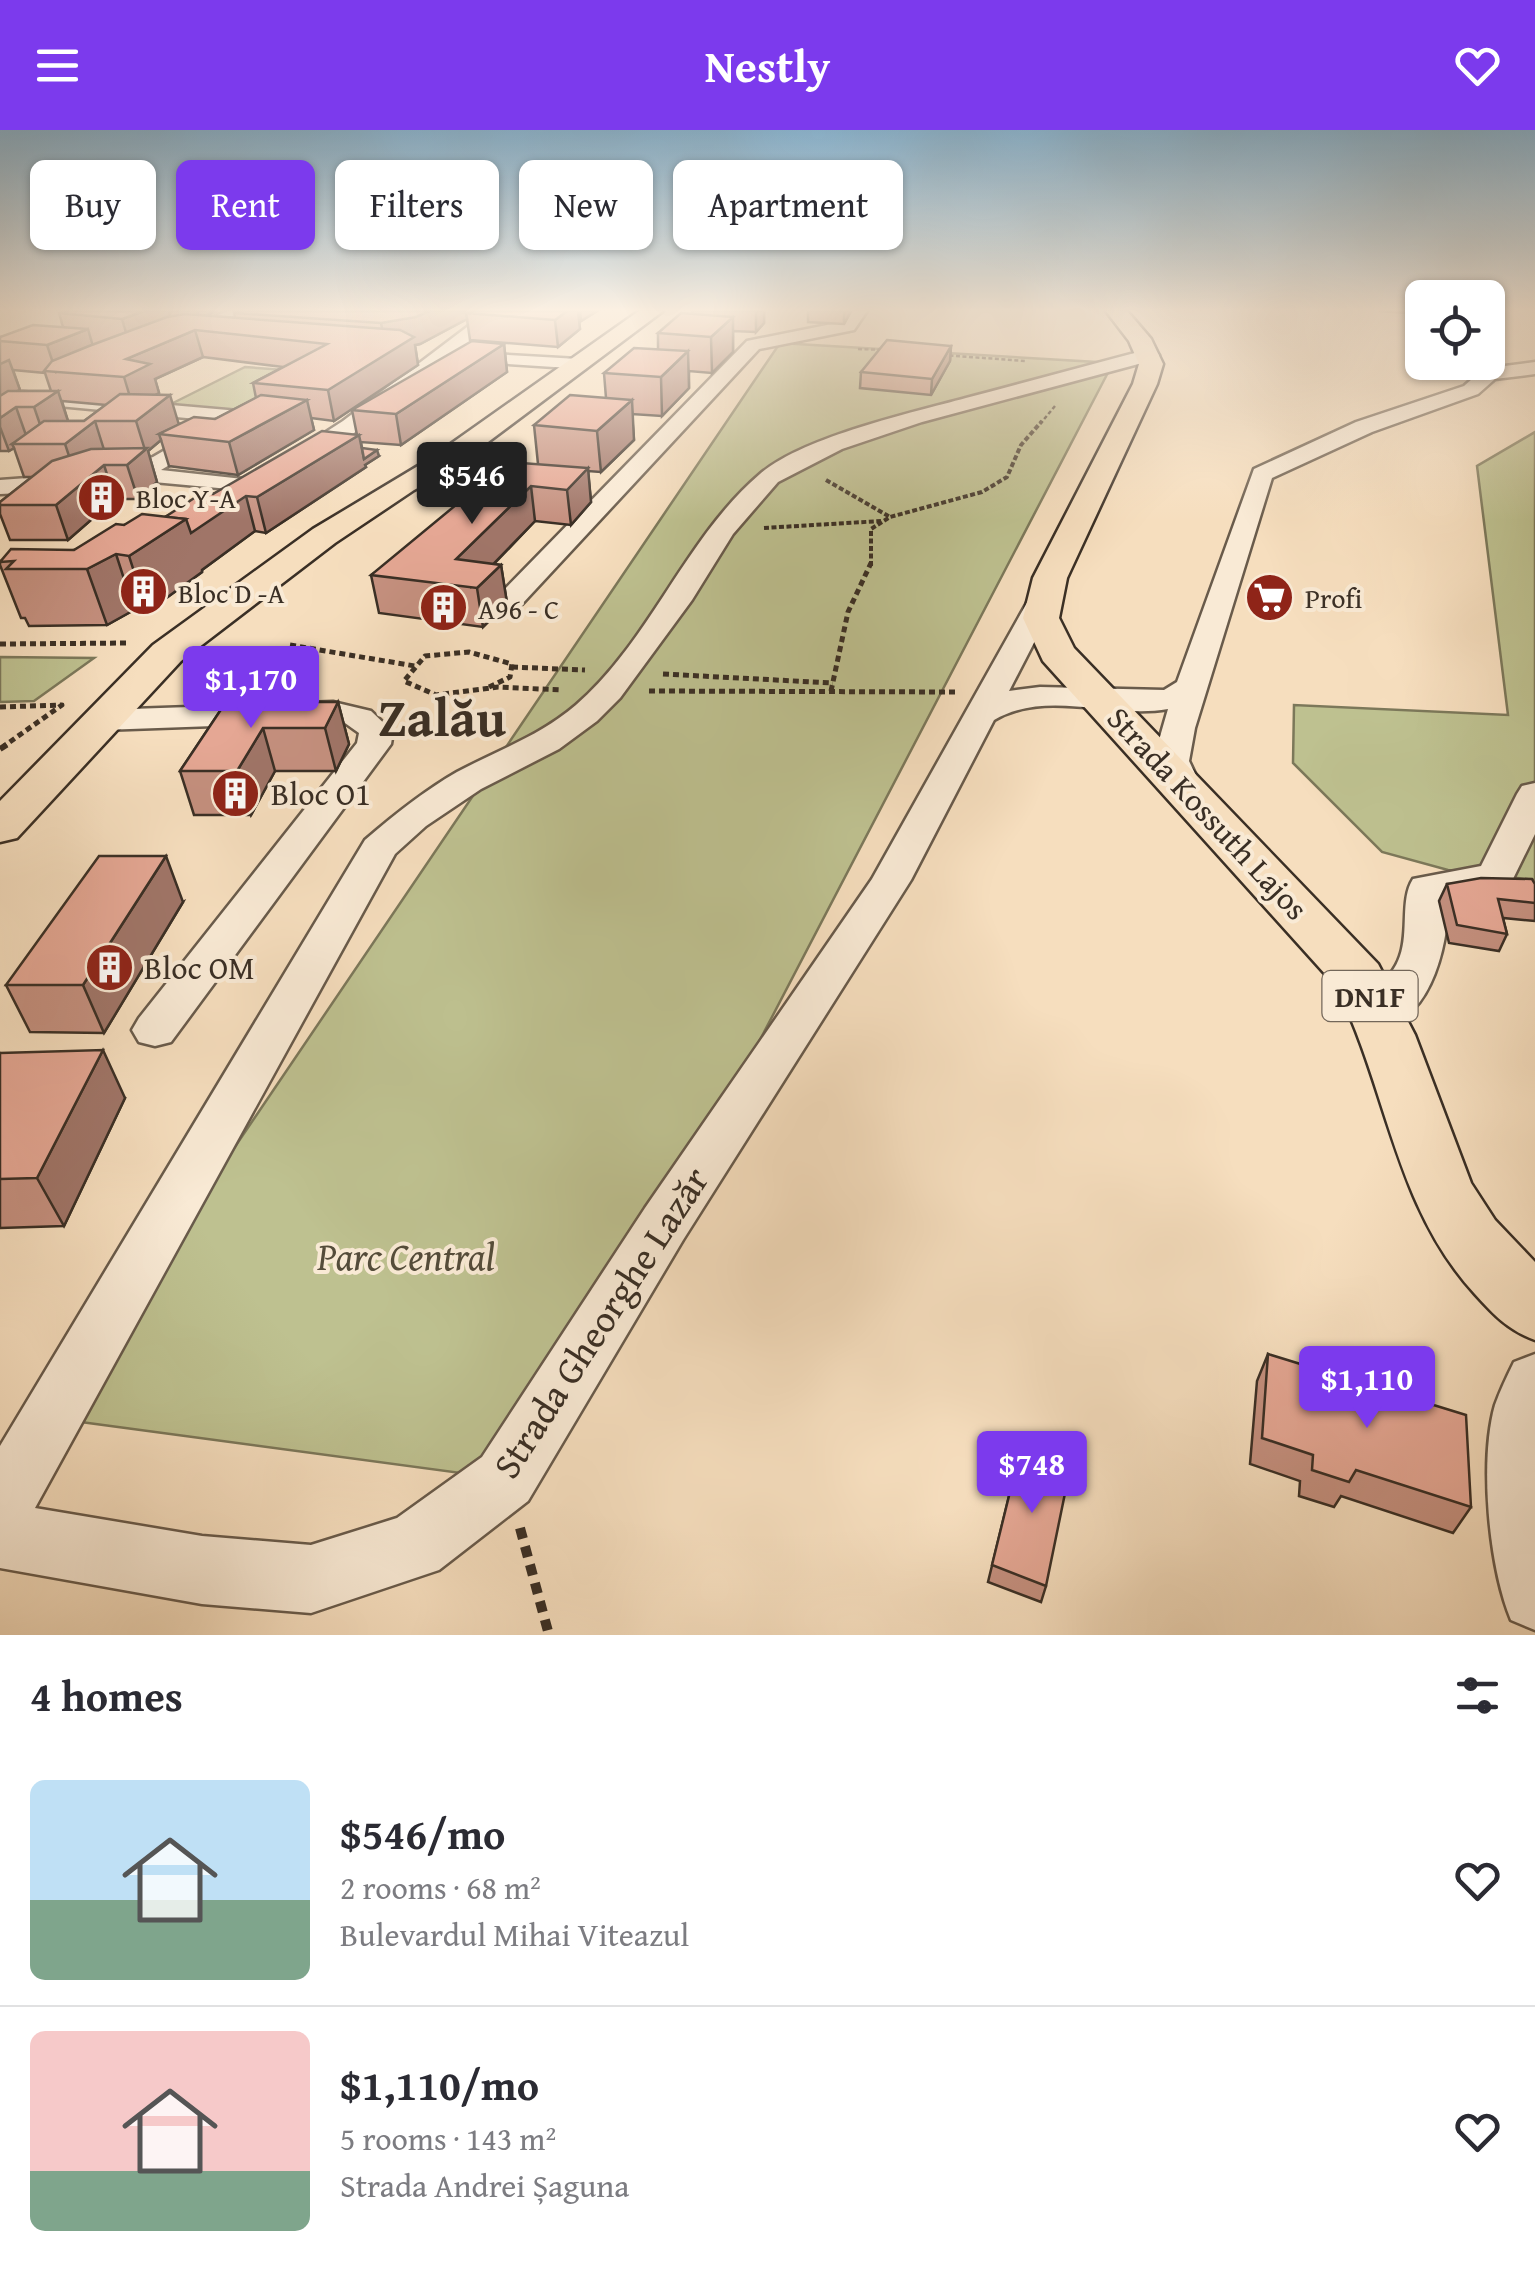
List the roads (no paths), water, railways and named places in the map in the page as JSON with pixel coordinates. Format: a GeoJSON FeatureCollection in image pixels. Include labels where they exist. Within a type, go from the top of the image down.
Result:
{"type":"FeatureCollection","features":[{"type":"Feature","properties":{"kind":"main road"},"geometry":{"type":"LineString","coordinates":[[5,816],[167,654],[245,593],[380,498],[438,466],[555,381]]}},
{"type":"Feature","properties":{"kind":"main road"},"geometry":{"type":"LineString","coordinates":[[1043,598],[1146,381]]}},
{"type":"Feature","properties":{"kind":"main road","name":"Strada Kossuth Lajos"},"geometry":{"type":"LineString","coordinates":[[1043,598],[1041,618],[1056,653],[1181,782],[1359,978],[1380,1012],[1434,1169],[1455,1217],[1535,1308]]}},
{"type":"Feature","properties":{"kind":"street"},"geometry":{"type":"LineString","coordinates":[[206,503],[351,426],[408,381]]}},
{"type":"Feature","properties":{"kind":"street"},"geometry":{"type":"LineString","coordinates":[[512,598],[718,381]]}},
{"type":"Feature","properties":{"kind":"street"},"geometry":{"type":"LineString","coordinates":[[0,1507],[379,848],[413,818],[468,781],[546,742],[616,681],[678,600],[723,530],[770,477],[834,444],[1048,381]]}},
{"type":"Feature","properties":{"kind":"street"},"geometry":{"type":"LineString","coordinates":[[1181,782],[1174,770],[1172,752],[1262,474],[1364,426],[1470,390],[1477,381]]}},
{"type":"Feature","properties":{"kind":"street"},"geometry":{"type":"LineString","coordinates":[[0,409],[58,383]]}},
{"type":"Feature","properties":{"kind":"street"},"geometry":{"type":"LineString","coordinates":[[23,398],[351,426]]}},
{"type":"Feature","properties":{"kind":"street"},"geometry":{"type":"LineString","coordinates":[[137,474],[191,446],[228,416]]}},
{"type":"Feature","properties":{"kind":"street"},"geometry":{"type":"LineString","coordinates":[[0,487],[65,487],[137,474],[259,478]]}},
{"type":"Feature","properties":{"kind":"street","name":"Strada Gheorghe Lazăr"},"geometry":{"type":"LineString","coordinates":[[0,1535],[202,1570],[311,1578],[414,1546],[505,1479],[664,1224],[892,880],[969,703],[1043,598]]}},
{"type":"Feature","properties":{"kind":"street"},"geometry":{"type":"LineString","coordinates":[[969,703],[989,706],[1015,699],[1156,702],[1191,688]]}},
{"type":"Feature","properties":{"kind":"street"},"geometry":{"type":"LineString","coordinates":[[102,720],[325,712],[368,720],[376,732],[374,744],[155,1030]]}},
{"type":"Feature","properties":{"kind":"street"},"geometry":{"type":"LineString","coordinates":[[1380,1012],[1408,989],[1422,963],[1429,920],[1428,888],[1496,876],[1535,794]]}},
{"type":"Feature","properties":{"kind":"street"},"geometry":{"type":"LineString","coordinates":[[1535,1382],[1526,1398],[1520,1446],[1535,1596]]}},
{"type":"Feature","properties":{"kind":"place","name":"Bloc Y-A"},"geometry":{"type":"Point","coordinates":[101,497]}},
{"type":"Feature","properties":{"kind":"place","name":"Bloc D -A"},"geometry":{"type":"Point","coordinates":[143,592]}},
{"type":"Feature","properties":{"kind":"place","name":"Profi"},"geometry":{"type":"Point","coordinates":[1270,597]}},
{"type":"Feature","properties":{"kind":"place","name":"A96 - C"},"geometry":{"type":"Point","coordinates":[443,608]}},
{"type":"Feature","properties":{"kind":"place","name":"Bloc O1"},"geometry":{"type":"Point","coordinates":[236,793]}},
{"type":"Feature","properties":{"kind":"place","name":"Bloc OM"},"geometry":{"type":"Point","coordinates":[109,967]}},
{"type":"Feature","properties":{"kind":"district","name":"Zalău"},"geometry":{"type":"Point","coordinates":[442,717]}},
{"type":"Feature","properties":{"kind":"park label","name":"Parc Central"},"geometry":{"type":"Point","coordinates":[406,1256]}}]}
